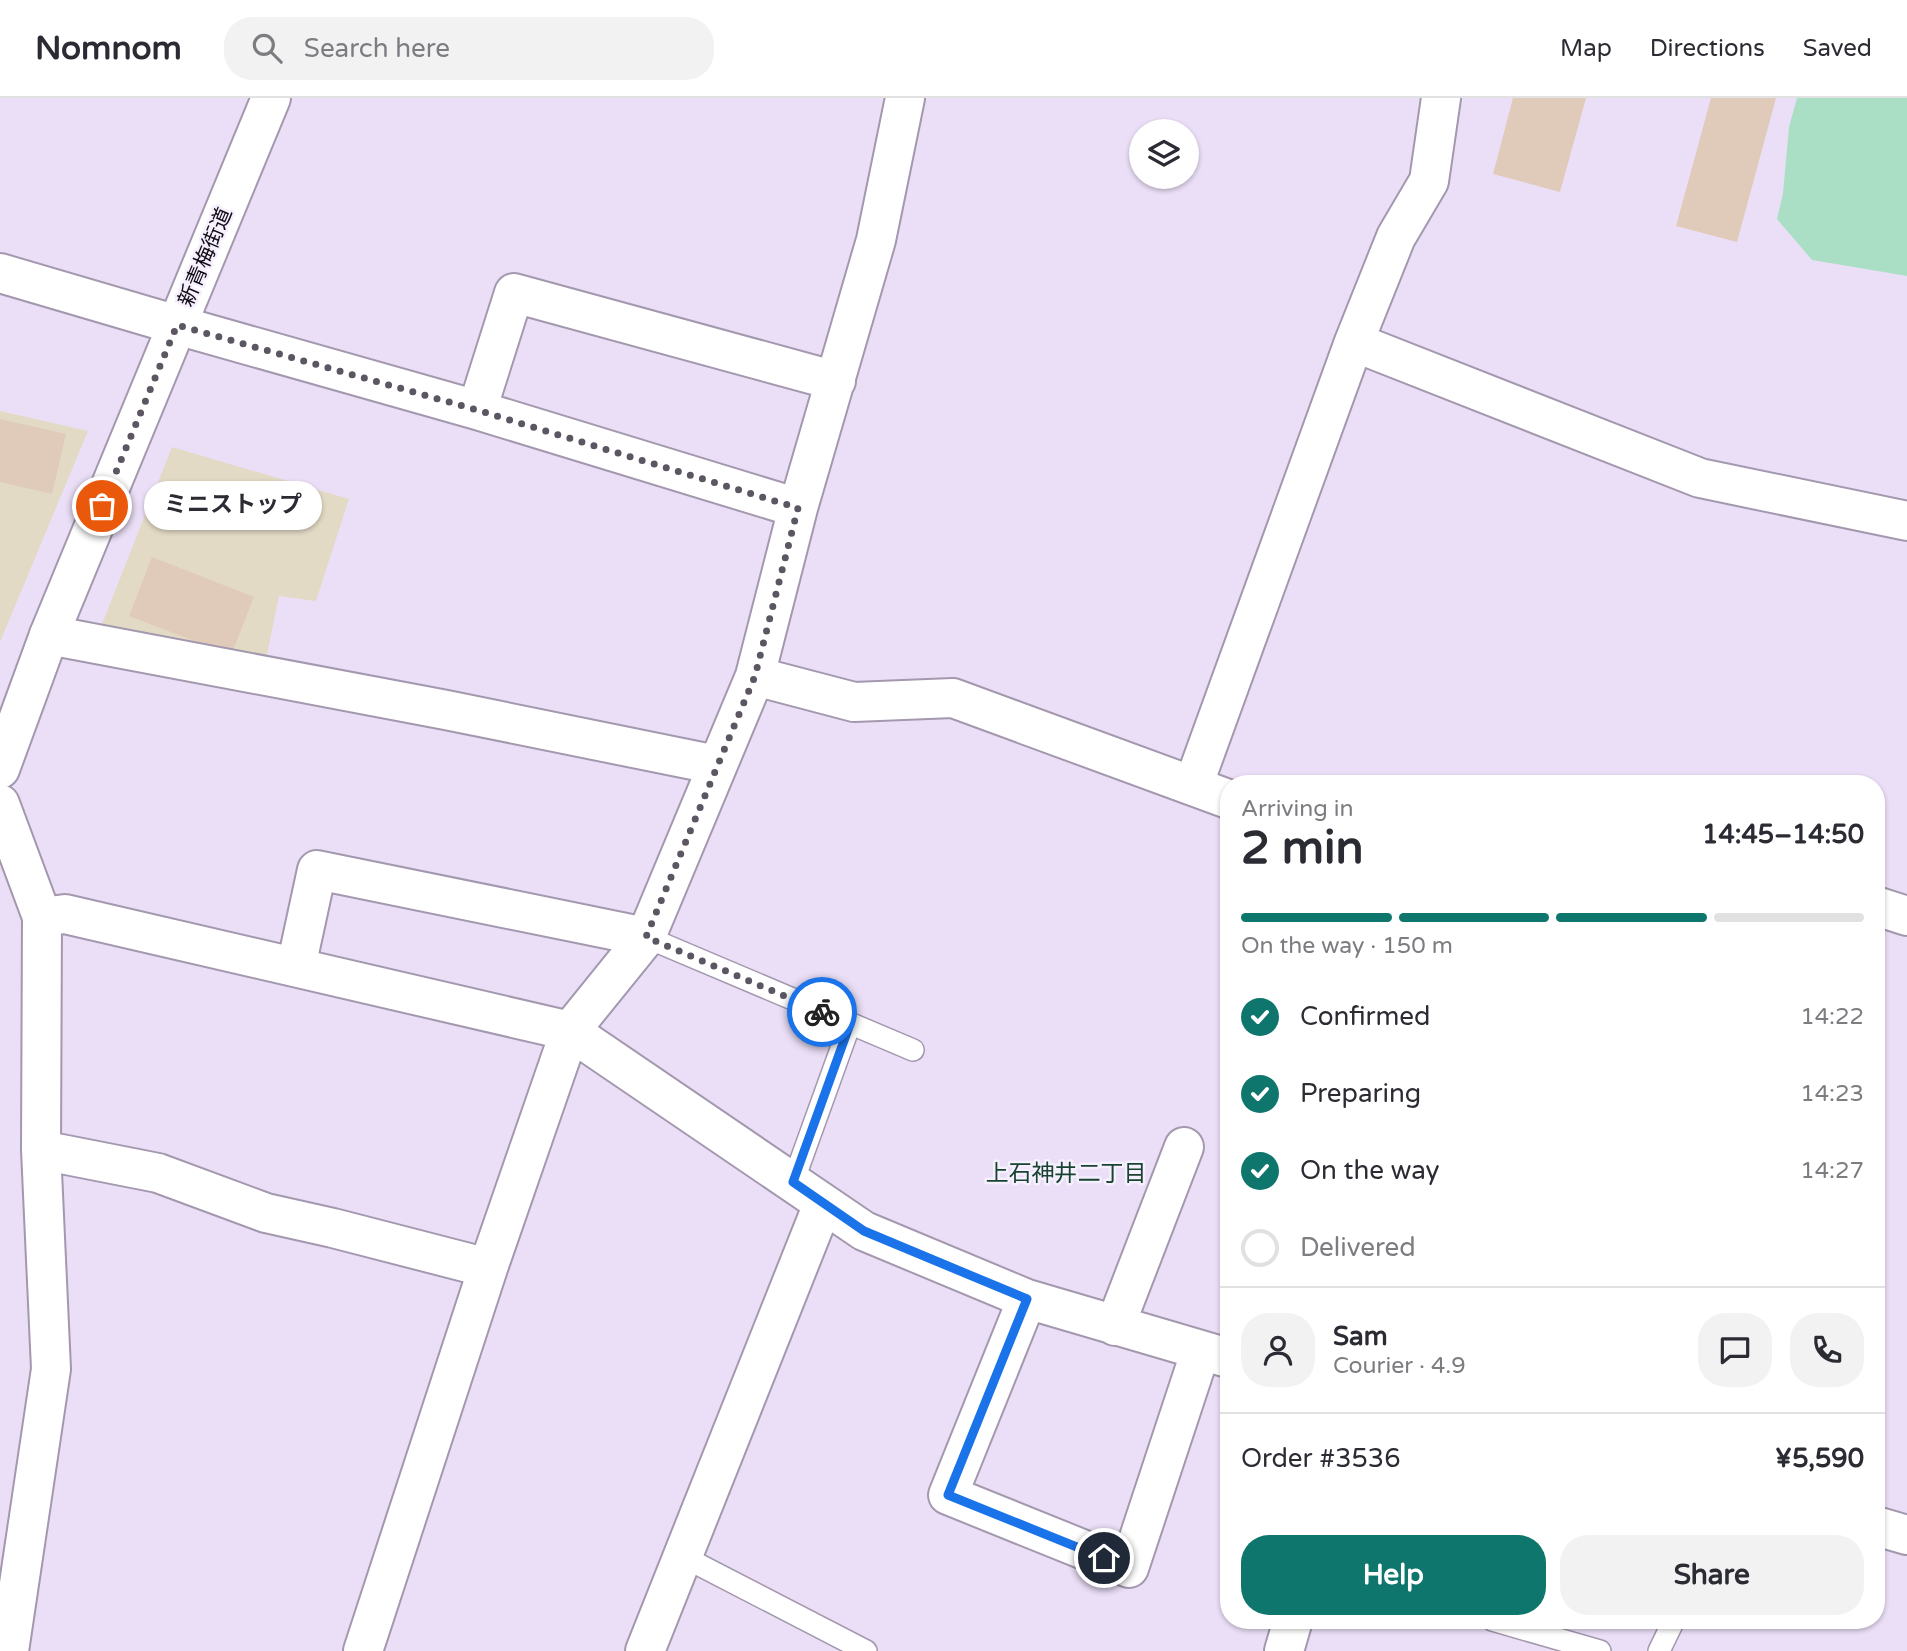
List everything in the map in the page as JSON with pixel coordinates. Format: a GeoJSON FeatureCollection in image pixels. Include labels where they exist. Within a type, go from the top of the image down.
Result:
{"type":"FeatureCollection","features":[{"type":"Feature","properties":{"kind":"street","name":"新青梅街道"},"geometry":{"type":"LineString","coordinates":[[0,769],[49,635],[271,98]]}},
{"type":"Feature","properties":{"kind":"street"},"geometry":{"type":"LineString","coordinates":[[363,1651],[488,1268],[570,1031],[646,937],[755,676],[798,508],[876,240],[905,98]]}},
{"type":"Feature","properties":{"kind":"street"},"geometry":{"type":"LineString","coordinates":[[1193,786],[1354,342],[1396,237],[1429,181],[1441,98]]}},
{"type":"Feature","properties":{"kind":"street"},"geometry":{"type":"LineString","coordinates":[[0,273],[477,410],[798,508]]}},
{"type":"Feature","properties":{"kind":"street"},"geometry":{"type":"LineString","coordinates":[[477,410],[514,293],[836,381]]}},
{"type":"Feature","properties":{"kind":"street"},"geometry":{"type":"LineString","coordinates":[[1354,342],[1700,478],[1907,521]]}},
{"type":"Feature","properties":{"kind":"street"},"geometry":{"type":"LineString","coordinates":[[49,635],[446,710],[717,765]]}},
{"type":"Feature","properties":{"kind":"street"},"geometry":{"type":"LineString","coordinates":[[755,676],[854,702],[953,698],[1220,796]]}},
{"type":"Feature","properties":{"kind":"street"},"geometry":{"type":"LineString","coordinates":[[0,804],[42,917],[41,1150],[51,1369],[18,1649]]}},
{"type":"Feature","properties":{"kind":"street"},"geometry":{"type":"LineString","coordinates":[[296,967],[317,870],[646,937]]}},
{"type":"Feature","properties":{"kind":"street"},"geometry":{"type":"LineString","coordinates":[[1885,909],[1907,916]]}},
{"type":"Feature","properties":{"kind":"street"},"geometry":{"type":"LineString","coordinates":[[42,917],[65,914],[570,1031],[864,1231],[1027,1299],[1215,1354],[1129,1568],[948,1495],[1027,1299]]}},
{"type":"Feature","properties":{"kind":"street"},"geometry":{"type":"LineString","coordinates":[[1115,1326],[1184,1147]]}},
{"type":"Feature","properties":{"kind":"street"},"geometry":{"type":"LineString","coordinates":[[41,1150],[158,1173],[267,1213],[488,1268]]}},
{"type":"Feature","properties":{"kind":"street"},"geometry":{"type":"LineString","coordinates":[[645,1651],[684,1557],[808,1193]]}},
{"type":"Feature","properties":{"kind":"street"},"geometry":{"type":"LineString","coordinates":[[1885,1529],[1907,1535]]}},
{"type":"Feature","properties":{"kind":"street"},"geometry":{"type":"LineString","coordinates":[[1284,1651],[1290,1629]]}},
{"type":"Feature","properties":{"kind":"lane"},"geometry":{"type":"LineString","coordinates":[[646,937],[913,1050]]}},
{"type":"Feature","properties":{"kind":"lane"},"geometry":{"type":"LineString","coordinates":[[808,1193],[850,1024]]}},
{"type":"Feature","properties":{"kind":"lane"},"geometry":{"type":"LineString","coordinates":[[684,1557],[829,1642],[866,1651]]}},
{"type":"Feature","properties":{"kind":"lane"},"geometry":{"type":"LineString","coordinates":[[1523,1629],[1600,1651]]}},
{"type":"Feature","properties":{"kind":"lane"},"geometry":{"type":"LineString","coordinates":[[1659,1651],[1670,1629]]}},
{"type":"Feature","properties":{"kind":"shaded area"},"geometry":{"type":"Polygon","coordinates":[[[0,411],[88,431],[0,642],[0,411]]]}},
{"type":"Feature","properties":{"kind":"shaded area"},"geometry":{"type":"Polygon","coordinates":[[[172,447],[349,499],[316,601],[279,596],[264,669],[98,634],[172,447]]]}},
{"type":"Feature","properties":{"kind":"green space"},"geometry":{"type":"Polygon","coordinates":[[[1797,98],[1907,98],[1907,276],[1812,260],[1777,219],[1783,193],[1789,127],[1797,98]]]}},
{"type":"Feature","properties":{"kind":"building"},"geometry":{"type":"Polygon","coordinates":[[[1513,98],[1586,98],[1560,192],[1493,174],[1513,98]]]}},
{"type":"Feature","properties":{"kind":"building"},"geometry":{"type":"Polygon","coordinates":[[[1711,98],[1776,98],[1737,242],[1676,226],[1711,98]]]}},
{"type":"Feature","properties":{"kind":"building"},"geometry":{"type":"Polygon","coordinates":[[[0,419],[66,434],[52,494],[0,482],[0,419]]]}},
{"type":"Feature","properties":{"kind":"building"},"geometry":{"type":"Polygon","coordinates":[[[152,557],[254,597],[231,655],[129,616],[152,557]]]}},
{"type":"Feature","properties":{"kind":"way so far"},"geometry":{"type":"LineString","coordinates":[[102,506],[177,325],[477,410],[798,508],[755,676],[646,937],[822,1012]]}},
{"type":"Feature","properties":{"kind":"place","name":"ミニストップ"},"geometry":{"type":"Point","coordinates":[102,506]}},
{"type":"Feature","properties":{"kind":"district","name":"上石神井二丁目"},"geometry":{"type":"Point","coordinates":[1066,1173]}},
{"type":"Feature","properties":{"kind":"route"},"geometry":{"type":"LineString","coordinates":[[822,1012],[850,1024],[793,1182],[864,1231],[1027,1299],[948,1495],[1104,1558]]}}]}
